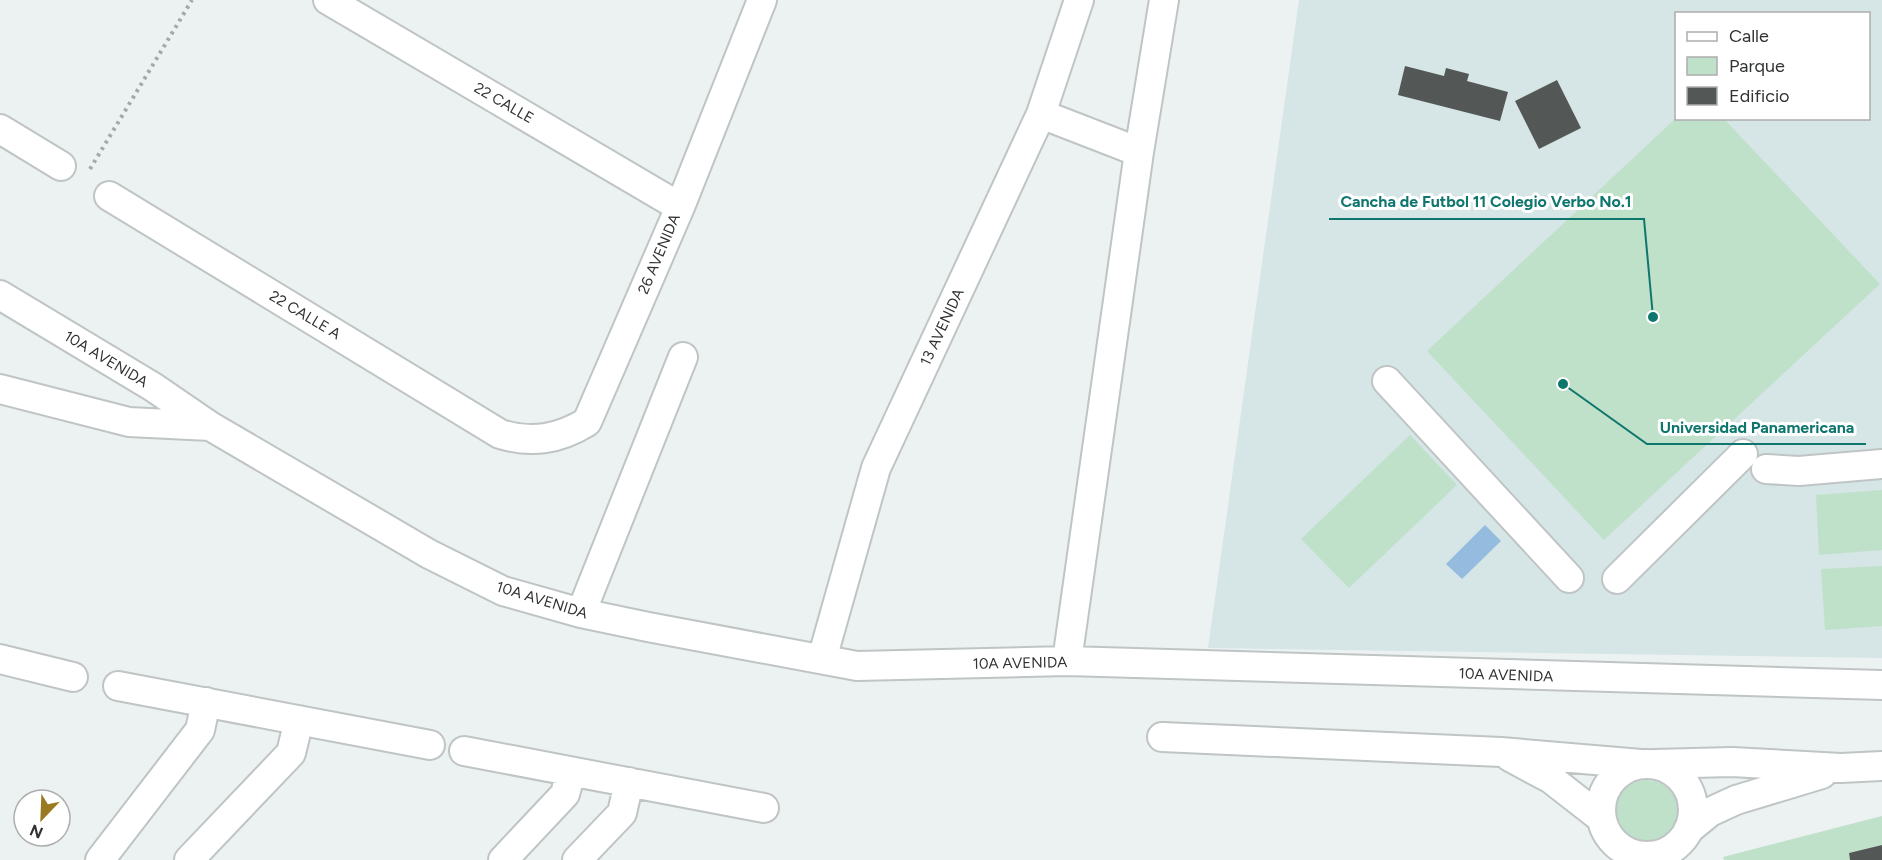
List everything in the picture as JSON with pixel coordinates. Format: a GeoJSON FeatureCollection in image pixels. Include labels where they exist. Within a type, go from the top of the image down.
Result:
{"type":"FeatureCollection","features":[{"type":"Feature","properties":{"kind":"street","name":"22 CALLE"},"geometry":{"type":"LineString","coordinates":[[328,0],[680,207]]}},
{"type":"Feature","properties":{"kind":"street","name":"26 AVENIDA"},"geometry":{"type":"LineString","coordinates":[[500,434],[527,440],[541,439],[565,434],[587,422],[680,207],[762,0]]}},
{"type":"Feature","properties":{"kind":"street","name":"13 AVENIDA"},"geometry":{"type":"LineString","coordinates":[[822,659],[876,468],[1041,114],[1079,0]]}},
{"type":"Feature","properties":{"kind":"street"},"geometry":{"type":"LineString","coordinates":[[1067,661],[1139,152],[1164,0]]}},
{"type":"Feature","properties":{"kind":"street"},"geometry":{"type":"LineString","coordinates":[[1041,114],[1139,152]]}},
{"type":"Feature","properties":{"kind":"street"},"geometry":{"type":"LineString","coordinates":[[0,129],[61,166]]}},
{"type":"Feature","properties":{"kind":"street","name":"22 CALLE A"},"geometry":{"type":"LineString","coordinates":[[109,196],[500,434]]}},
{"type":"Feature","properties":{"kind":"street","name":"10A AVENIDA"},"geometry":{"type":"LineString","coordinates":[[0,295],[153,387],[210,426],[429,554],[503,591],[581,613],[857,666],[1067,661],[1882,685]]}},
{"type":"Feature","properties":{"kind":"street"},"geometry":{"type":"LineString","coordinates":[[581,613],[683,357]]}},
{"type":"Feature","properties":{"kind":"street"},"geometry":{"type":"LineString","coordinates":[[1387,381],[1569,578]]}},
{"type":"Feature","properties":{"kind":"street","name":"10A AVENIDA"},"geometry":{"type":"LineString","coordinates":[[0,389],[129,422],[210,426]]}},
{"type":"Feature","properties":{"kind":"street"},"geometry":{"type":"LineString","coordinates":[[1617,579],[1743,454],[1738,467],[1740,471],[1747,478],[1756,479],[1766,469],[1799,471],[1882,464]]}},
{"type":"Feature","properties":{"kind":"street"},"geometry":{"type":"LineString","coordinates":[[0,659],[73,677]]}},
{"type":"Feature","properties":{"kind":"street"},"geometry":{"type":"LineString","coordinates":[[118,686],[430,745]]}},
{"type":"Feature","properties":{"kind":"street"},"geometry":{"type":"LineString","coordinates":[[100,860],[200,730],[206,702]]}},
{"type":"Feature","properties":{"kind":"street"},"geometry":{"type":"LineString","coordinates":[[189,860],[291,753],[299,720]]}},
{"type":"Feature","properties":{"kind":"street"},"geometry":{"type":"LineString","coordinates":[[1162,737],[1501,752],[1647,764],[1732,762],[1841,768],[1882,766]]}},
{"type":"Feature","properties":{"kind":"street"},"geometry":{"type":"LineString","coordinates":[[464,751],[764,808]]}},
{"type":"Feature","properties":{"kind":"street"},"geometry":{"type":"LineString","coordinates":[[1501,752],[1551,779],[1601,818]]}},
{"type":"Feature","properties":{"kind":"street"},"geometry":{"type":"LineString","coordinates":[[1682,843],[1693,816],[1692,801],[1687,788],[1672,772],[1666,768],[1647,764],[1626,768],[1614,777],[1605,789],[1601,803],[1601,818],[1606,831],[1619,851],[1657,855],[1682,843],[1710,812],[1736,800],[1841,768]]}},
{"type":"Feature","properties":{"kind":"street"},"geometry":{"type":"LineString","coordinates":[[503,860],[565,794],[572,772]]}},
{"type":"Feature","properties":{"kind":"street"},"geometry":{"type":"LineString","coordinates":[[577,860],[622,813],[629,782]]}},
{"type":"Feature","properties":{"kind":"path"},"geometry":{"type":"LineString","coordinates":[[90,170],[192,0]]}},
{"type":"Feature","properties":{"kind":"shaded area"},"geometry":{"type":"Polygon","coordinates":[[[1299,0],[1882,0],[1882,658],[1208,648],[1299,0]]]}},
{"type":"Feature","properties":{"kind":"green space"},"geometry":{"type":"Polygon","coordinates":[[[1675,119],[1725,120],[1880,284],[1604,540],[1427,351],[1675,119]]]}},
{"type":"Feature","properties":{"kind":"green space"},"geometry":{"type":"Polygon","coordinates":[[[1410,435],[1457,485],[1349,588],[1301,539],[1410,435]]]}},
{"type":"Feature","properties":{"kind":"green space"},"geometry":{"type":"Polygon","coordinates":[[[1882,490],[1882,550],[1819,555],[1816,495],[1882,490]]]}},
{"type":"Feature","properties":{"kind":"green space"},"geometry":{"type":"Polygon","coordinates":[[[1882,566],[1882,626],[1825,630],[1821,569],[1882,566]]]}},
{"type":"Feature","properties":{"kind":"green space"},"geometry":{"type":"Polygon","coordinates":[[[1647,780],[1665,786],[1673,794],[1679,812],[1673,830],[1665,838],[1647,844],[1629,838],[1621,830],[1615,812],[1621,794],[1629,786],[1647,780]]]}},
{"type":"Feature","properties":{"kind":"green space"},"geometry":{"type":"Polygon","coordinates":[[[1882,816],[1882,845],[1849,853],[1850,860],[1724,860],[1723,857],[1882,816]]]}},
{"type":"Feature","properties":{"kind":"water"},"geometry":{"type":"Polygon","coordinates":[[[1485,525],[1501,541],[1462,579],[1446,564],[1485,525]]]}},
{"type":"Feature","properties":{"kind":"building"},"geometry":{"type":"Polygon","coordinates":[[[1405,66],[1444,76],[1446,68],[1469,74],[1467,81],[1508,92],[1500,121],[1398,95],[1405,66]]]}},
{"type":"Feature","properties":{"kind":"building"},"geometry":{"type":"Polygon","coordinates":[[[1557,80],[1581,128],[1539,149],[1515,101],[1557,80]]]}},
{"type":"Feature","properties":{"kind":"building"},"geometry":{"type":"Polygon","coordinates":[[[1882,845],[1882,860],[1850,860],[1849,853],[1882,845]]]}},
{"type":"Feature","properties":{"kind":"place","name":"Cancha de Futbol 11 Colegio Verbo No.1"},"geometry":{"type":"Point","coordinates":[1653,317]}},
{"type":"Feature","properties":{"kind":"place","name":"Universidad Panamericana"},"geometry":{"type":"Point","coordinates":[1563,384]}}]}
